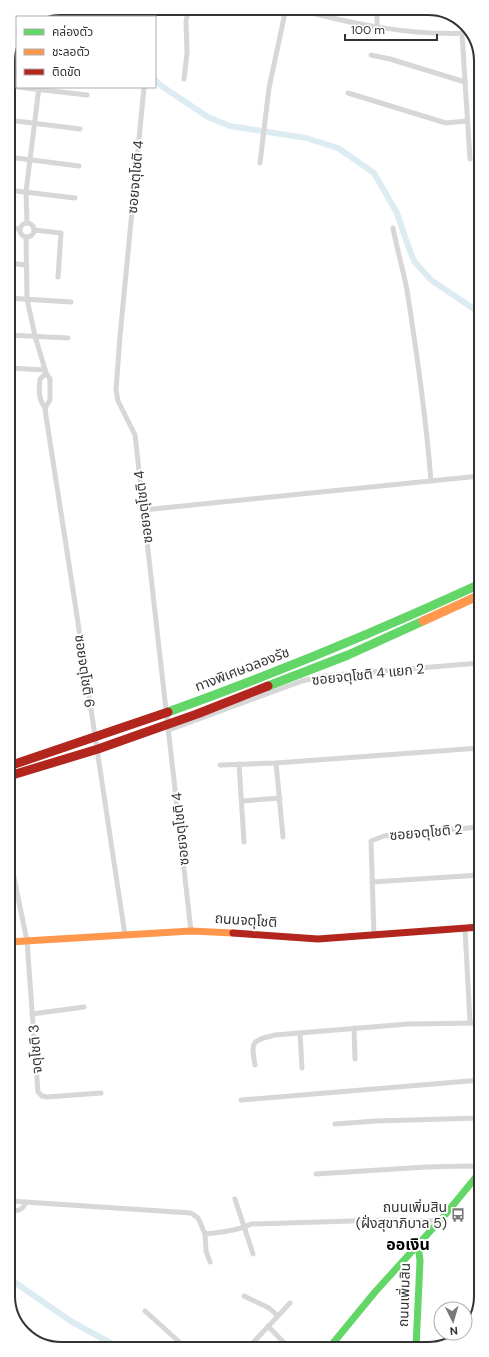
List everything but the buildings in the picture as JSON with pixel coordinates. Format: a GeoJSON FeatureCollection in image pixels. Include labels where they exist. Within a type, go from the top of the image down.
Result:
{"type":"FeatureCollection","features":[{"type":"Feature","properties":{"kind":"main road","name":"ทางพิเศษฉลองรัช"},"geometry":{"type":"LineString","coordinates":[[15,764],[188,706],[345,644],[474,587]]}},
{"type":"Feature","properties":{"kind":"main road","name":"ทางพิเศษฉลองรัช"},"geometry":{"type":"LineString","coordinates":[[15,774],[98,749],[197,714],[348,655],[474,598]]}},
{"type":"Feature","properties":{"kind":"main road","name":"ถนนจตุโชติ"},"geometry":{"type":"LineString","coordinates":[[15,942],[192,931],[238,932],[318,939],[474,928]]}},
{"type":"Feature","properties":{"kind":"main road"},"geometry":{"type":"LineString","coordinates":[[334,1342],[375,1292],[440,1221],[474,1180]]}},
{"type":"Feature","properties":{"kind":"main road","name":"ถนนเพิ่มสิน"},"geometry":{"type":"LineString","coordinates":[[416,1342],[420,1261],[418,1244]]}},
{"type":"Feature","properties":{"kind":"street"},"geometry":{"type":"LineString","coordinates":[[184,79],[187,53],[186,21],[187,15]]}},
{"type":"Feature","properties":{"kind":"street"},"geometry":{"type":"LineString","coordinates":[[260,163],[269,88],[285,15]]}},
{"type":"Feature","properties":{"kind":"street"},"geometry":{"type":"LineString","coordinates":[[319,15],[377,27],[462,34],[470,159]]}},
{"type":"Feature","properties":{"kind":"street"},"geometry":{"type":"LineString","coordinates":[[377,15],[377,27]]}},
{"type":"Feature","properties":{"kind":"street"},"geometry":{"type":"LineString","coordinates":[[371,55],[390,59],[465,82]]}},
{"type":"Feature","properties":{"kind":"street"},"geometry":{"type":"LineString","coordinates":[[27,223],[26,192],[39,88],[87,95]]}},
{"type":"Feature","properties":{"kind":"street","name":"ซอยจตุโชติ 4"},"geometry":{"type":"LineString","coordinates":[[144,88],[116,390],[118,402],[135,435],[192,931]]}},
{"type":"Feature","properties":{"kind":"street"},"geometry":{"type":"LineString","coordinates":[[348,93],[446,123],[467,120]]}},
{"type":"Feature","properties":{"kind":"street"},"geometry":{"type":"LineString","coordinates":[[15,121],[80,129]]}},
{"type":"Feature","properties":{"kind":"street"},"geometry":{"type":"LineString","coordinates":[[15,158],[80,166]]}},
{"type":"Feature","properties":{"kind":"street"},"geometry":{"type":"LineString","coordinates":[[15,191],[75,198]]}},
{"type":"Feature","properties":{"kind":"street"},"geometry":{"type":"LineString","coordinates":[[20,229],[22,225],[27,223]]}},
{"type":"Feature","properties":{"kind":"street"},"geometry":{"type":"LineString","coordinates":[[27,223],[32,225],[34,230]]}},
{"type":"Feature","properties":{"kind":"street"},"geometry":{"type":"LineString","coordinates":[[393,228],[405,280],[428,441],[431,481]]}},
{"type":"Feature","properties":{"kind":"street"},"geometry":{"type":"LineString","coordinates":[[15,229],[20,229]]}},
{"type":"Feature","properties":{"kind":"street"},"geometry":{"type":"LineString","coordinates":[[20,229],[22,234],[26,237],[27,299],[35,336],[45,371],[50,379],[50,400],[46,408],[40,400],[39,385],[40,379],[45,371]]}},
{"type":"Feature","properties":{"kind":"street"},"geometry":{"type":"LineString","coordinates":[[26,237],[32,235],[34,230]]}},
{"type":"Feature","properties":{"kind":"street"},"geometry":{"type":"LineString","coordinates":[[34,230],[61,233],[58,277]]}},
{"type":"Feature","properties":{"kind":"street"},"geometry":{"type":"LineString","coordinates":[[15,264],[26,265]]}},
{"type":"Feature","properties":{"kind":"street"},"geometry":{"type":"LineString","coordinates":[[15,298],[71,302]]}},
{"type":"Feature","properties":{"kind":"street"},"geometry":{"type":"LineString","coordinates":[[15,335],[68,338]]}},
{"type":"Feature","properties":{"kind":"street"},"geometry":{"type":"LineString","coordinates":[[15,369],[45,371]]}},
{"type":"Feature","properties":{"kind":"street","name":"ซอยจตุโชติ 6"},"geometry":{"type":"LineString","coordinates":[[46,408],[125,935]]}},
{"type":"Feature","properties":{"kind":"street"},"geometry":{"type":"LineString","coordinates":[[143,510],[474,477]]}},
{"type":"Feature","properties":{"kind":"street","name":"ซอยจตุโชติ 4 แยก 2"},"geometry":{"type":"LineString","coordinates":[[169,730],[302,681],[323,676],[474,663]]}},
{"type":"Feature","properties":{"kind":"street"},"geometry":{"type":"LineString","coordinates":[[220,765],[276,763],[474,748]]}},
{"type":"Feature","properties":{"kind":"street"},"geometry":{"type":"LineString","coordinates":[[276,763],[283,837]]}},
{"type":"Feature","properties":{"kind":"street"},"geometry":{"type":"LineString","coordinates":[[240,764],[244,842]]}},
{"type":"Feature","properties":{"kind":"street"},"geometry":{"type":"LineString","coordinates":[[242,801],[280,798]]}},
{"type":"Feature","properties":{"kind":"street","name":"ซอยจตุโชติ 2"},"geometry":{"type":"LineString","coordinates":[[374,936],[371,841],[384,836],[407,832],[474,828]]}},
{"type":"Feature","properties":{"kind":"street"},"geometry":{"type":"LineString","coordinates":[[372,882],[474,875]]}},
{"type":"Feature","properties":{"kind":"street","name":"จตุโชติ 3"},"geometry":{"type":"LineString","coordinates":[[15,882],[27,941],[36,1075],[39,1094],[47,1097],[101,1093]]}},
{"type":"Feature","properties":{"kind":"street"},"geometry":{"type":"LineString","coordinates":[[465,929],[470,1022]]}},
{"type":"Feature","properties":{"kind":"street"},"geometry":{"type":"LineString","coordinates":[[32,1014],[84,1007]]}},
{"type":"Feature","properties":{"kind":"street"},"geometry":{"type":"LineString","coordinates":[[255,1065],[252,1049],[253,1044],[256,1041],[275,1035],[427,1023],[474,1022]]}},
{"type":"Feature","properties":{"kind":"street"},"geometry":{"type":"LineString","coordinates":[[354,1028],[355,1059]]}},
{"type":"Feature","properties":{"kind":"street"},"geometry":{"type":"LineString","coordinates":[[300,1032],[302,1068]]}},
{"type":"Feature","properties":{"kind":"street"},"geometry":{"type":"LineString","coordinates":[[241,1100],[474,1081]]}},
{"type":"Feature","properties":{"kind":"street"},"geometry":{"type":"LineString","coordinates":[[335,1124],[376,1121],[474,1118]]}},
{"type":"Feature","properties":{"kind":"street"},"geometry":{"type":"LineString","coordinates":[[316,1174],[426,1167],[474,1167]]}},
{"type":"Feature","properties":{"kind":"street"},"geometry":{"type":"LineString","coordinates":[[235,1199],[253,1254]]}},
{"type":"Feature","properties":{"kind":"street"},"geometry":{"type":"LineString","coordinates":[[15,1201],[187,1212],[196,1215],[198,1218],[205,1234],[206,1251],[210,1262]]}},
{"type":"Feature","properties":{"kind":"street"},"geometry":{"type":"LineString","coordinates":[[15,1211],[23,1209],[26,1202]]}},
{"type":"Feature","properties":{"kind":"street"},"geometry":{"type":"LineString","coordinates":[[205,1234],[228,1231],[251,1224],[285,1222],[385,1220],[440,1221]]}},
{"type":"Feature","properties":{"kind":"street"},"geometry":{"type":"LineString","coordinates":[[244,1296],[268,1308],[278,1316]]}},
{"type":"Feature","properties":{"kind":"street"},"geometry":{"type":"LineString","coordinates":[[253,1342],[290,1303]]}},
{"type":"Feature","properties":{"kind":"street"},"geometry":{"type":"LineString","coordinates":[[145,1311],[179,1342]]}},
{"type":"Feature","properties":{"kind":"street"},"geometry":{"type":"LineString","coordinates":[[268,1326],[283,1342]]}},
{"type":"Feature","properties":{"kind":"waterway"},"geometry":{"type":"LineString","coordinates":[[156,81],[208,117],[230,126],[306,138],[338,148],[374,173],[397,213],[414,261],[431,280],[474,309]]}},
{"type":"Feature","properties":{"kind":"waterway"},"geometry":{"type":"LineString","coordinates":[[15,1282],[72,1322],[109,1342]]}},
{"type":"Feature","properties":{"kind":"traffic: fast"},"geometry":{"type":"LineString","coordinates":[[168,712],[247,683],[326,651],[474,587]]}},
{"type":"Feature","properties":{"kind":"traffic: fast"},"geometry":{"type":"LineString","coordinates":[[268,686],[348,655],[423,621]]}},
{"type":"Feature","properties":{"kind":"traffic: fast"},"geometry":{"type":"LineString","coordinates":[[334,1342],[375,1292],[444,1216],[474,1180]]}},
{"type":"Feature","properties":{"kind":"traffic: fast"},"geometry":{"type":"LineString","coordinates":[[416,1342],[420,1261],[418,1244]]}},
{"type":"Feature","properties":{"kind":"traffic: slow"},"geometry":{"type":"LineString","coordinates":[[423,621],[474,598]]}},
{"type":"Feature","properties":{"kind":"traffic: slow"},"geometry":{"type":"LineString","coordinates":[[15,942],[191,931],[233,933]]}},
{"type":"Feature","properties":{"kind":"traffic: jam"},"geometry":{"type":"LineString","coordinates":[[15,774],[98,749],[197,714],[268,686]]}},
{"type":"Feature","properties":{"kind":"traffic: jam"},"geometry":{"type":"LineString","coordinates":[[15,764],[168,712]]}},
{"type":"Feature","properties":{"kind":"traffic: jam"},"geometry":{"type":"LineString","coordinates":[[233,933],[318,939],[474,927]]}},
{"type":"Feature","properties":{"kind":"place","name":"ถนนเพิ่มสิน (ฝั่งสุขาภิบาล 5)"},"geometry":{"type":"Point","coordinates":[458,1215]}},
{"type":"Feature","properties":{"kind":"district","name":"ออเงิน"},"geometry":{"type":"Point","coordinates":[408,1244]}}]}
